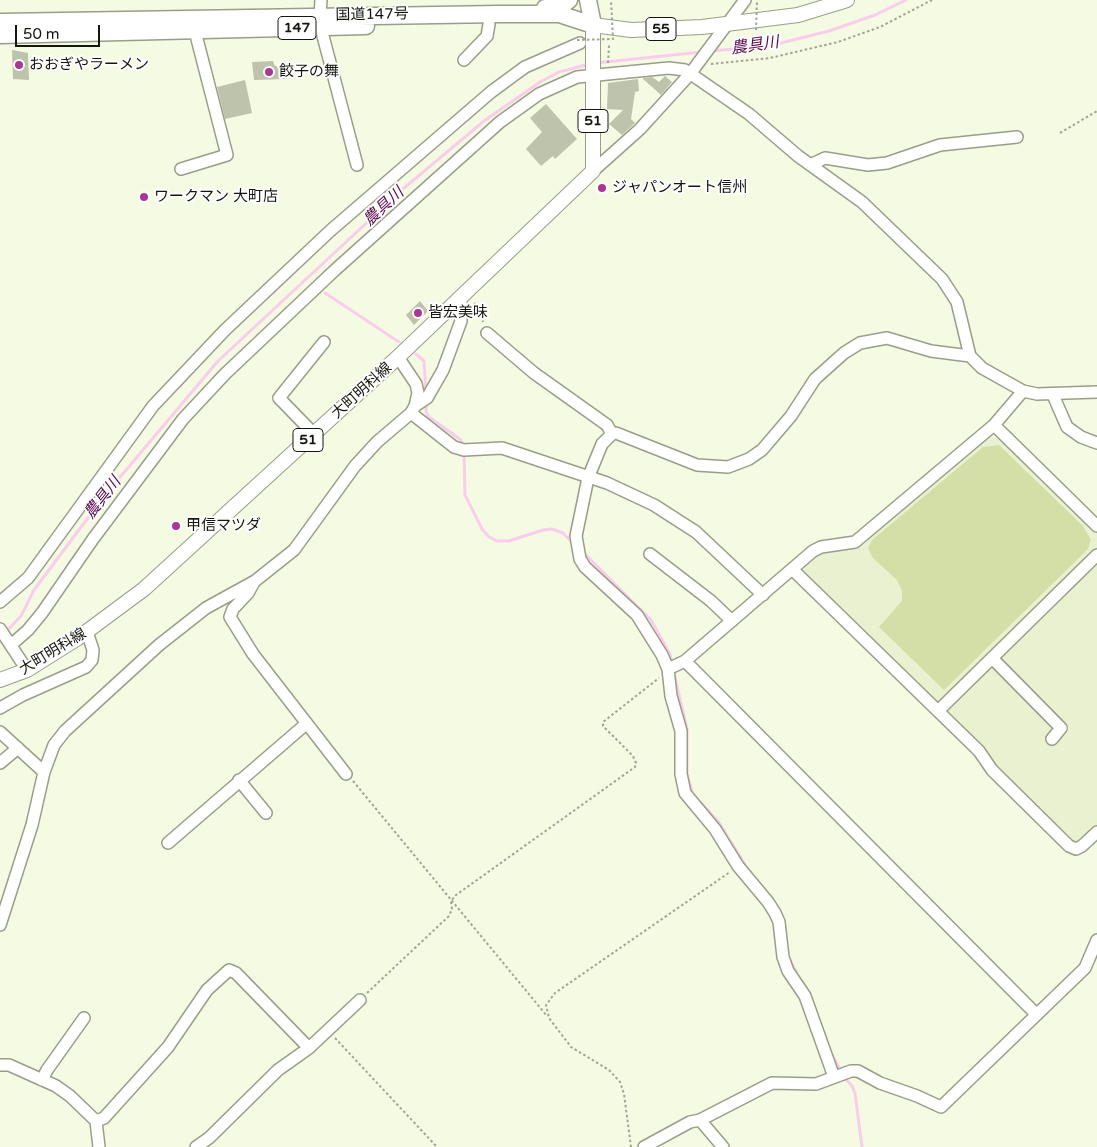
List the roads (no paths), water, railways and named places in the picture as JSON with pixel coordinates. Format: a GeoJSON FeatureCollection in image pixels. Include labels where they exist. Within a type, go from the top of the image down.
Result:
{"type":"FeatureCollection","features":[{"type":"Feature","properties":{"kind":"highway","name":"147"},"geometry":{"type":"LineString","coordinates":[[494,19],[509,8],[557,8],[569,0]]}},
{"type":"Feature","properties":{"kind":"highway"},"geometry":{"type":"LineString","coordinates":[[588,0],[593,25]]}},
{"type":"Feature","properties":{"kind":"highway"},"geometry":{"type":"LineString","coordinates":[[593,25],[596,0]]}},
{"type":"Feature","properties":{"kind":"highway","name":"国道147号"},"geometry":{"type":"LineString","coordinates":[[0,35],[196,30],[321,14]]}},
{"type":"Feature","properties":{"kind":"highway","name":"国道147号"},"geometry":{"type":"LineString","coordinates":[[0,22],[321,14],[494,19],[593,25]]}},
{"type":"Feature","properties":{"kind":"main road","name":"55"},"geometry":{"type":"LineString","coordinates":[[593,25],[631,30],[728,24],[798,15],[847,0]]}},
{"type":"Feature","properties":{"kind":"main road","name":"51"},"geometry":{"type":"LineString","coordinates":[[593,25],[583,43],[592,74],[593,172]]}},
{"type":"Feature","properties":{"kind":"main road","name":"大町明科線"},"geometry":{"type":"LineString","coordinates":[[0,680],[27,670],[87,632],[144,590],[398,357],[465,300],[593,172]]}},
{"type":"Feature","properties":{"kind":"street"},"geometry":{"type":"LineString","coordinates":[[593,172],[640,129],[695,67],[728,24],[753,0]]}},
{"type":"Feature","properties":{"kind":"street"},"geometry":{"type":"LineString","coordinates":[[321,14],[323,36],[357,165]]}},
{"type":"Feature","properties":{"kind":"street"},"geometry":{"type":"LineString","coordinates":[[464,60],[487,36],[494,19]]}},
{"type":"Feature","properties":{"kind":"street"},"geometry":{"type":"LineString","coordinates":[[181,169],[227,155],[196,39],[196,30]]}},
{"type":"Feature","properties":{"kind":"street"},"geometry":{"type":"LineString","coordinates":[[0,602],[28,578],[153,406],[225,330],[330,232],[491,92],[525,67],[583,43]]}},
{"type":"Feature","properties":{"kind":"street"},"geometry":{"type":"LineString","coordinates":[[10,644],[28,630],[42,613],[93,539],[183,419],[225,374],[500,122],[552,86],[577,77],[592,74],[695,67],[810,165],[862,202],[942,279],[956,302],[970,356],[982,368],[1023,391],[1054,395],[1097,392]]}},
{"type":"Feature","properties":{"kind":"street"},"geometry":{"type":"LineString","coordinates":[[810,165],[825,158],[868,165],[887,163],[940,145],[1016,137]]}},
{"type":"Feature","properties":{"kind":"street"},"geometry":{"type":"LineString","coordinates":[[0,925],[5,894],[32,825],[44,772],[54,745],[65,731],[159,645],[206,608],[255,581],[283,561],[294,550],[355,466],[378,442],[427,398],[443,370],[461,321],[465,300]]}},
{"type":"Feature","properties":{"kind":"street"},"geometry":{"type":"LineString","coordinates":[[488,333],[534,373],[606,425],[612,434],[697,465],[728,467],[749,459],[762,450],[791,416],[815,378],[844,353],[860,343],[887,338],[931,351],[970,356]]}},
{"type":"Feature","properties":{"kind":"street"},"geometry":{"type":"LineString","coordinates":[[314,434],[279,398],[324,342]]}},
{"type":"Feature","properties":{"kind":"street"},"geometry":{"type":"LineString","coordinates":[[398,357],[416,384],[418,393],[413,409]]}},
{"type":"Feature","properties":{"kind":"street"},"geometry":{"type":"LineString","coordinates":[[668,670],[685,661],[813,551],[855,542],[994,425],[1023,391]]}},
{"type":"Feature","properties":{"kind":"street"},"geometry":{"type":"LineString","coordinates":[[1054,395],[1067,427],[1081,437],[1097,443]]}},
{"type":"Feature","properties":{"kind":"street"},"geometry":{"type":"LineString","coordinates":[[413,409],[454,447],[464,450],[502,448],[625,490],[682,521],[763,595]]}},
{"type":"Feature","properties":{"kind":"street"},"geometry":{"type":"LineString","coordinates":[[994,425],[1097,526]]}},
{"type":"Feature","properties":{"kind":"street"},"geometry":{"type":"LineString","coordinates":[[612,434],[602,444],[588,478],[576,536],[580,559],[645,624],[668,670],[671,696],[681,731],[681,774],[685,793],[714,829],[738,866],[768,902],[779,922],[782,957],[788,971],[805,996],[834,1077]]}},
{"type":"Feature","properties":{"kind":"street"},"geometry":{"type":"LineString","coordinates":[[650,554],[711,601],[732,621]]}},
{"type":"Feature","properties":{"kind":"street"},"geometry":{"type":"LineString","coordinates":[[938,711],[1097,556]]}},
{"type":"Feature","properties":{"kind":"street"},"geometry":{"type":"LineString","coordinates":[[793,570],[979,751],[992,770],[1069,846],[1076,849],[1097,832]]}},
{"type":"Feature","properties":{"kind":"street"},"geometry":{"type":"LineString","coordinates":[[255,581],[248,593],[233,609],[230,617],[253,654],[346,774]]}},
{"type":"Feature","properties":{"kind":"street"},"geometry":{"type":"LineString","coordinates":[[0,630],[27,670]]}},
{"type":"Feature","properties":{"kind":"street"},"geometry":{"type":"LineString","coordinates":[[0,708],[23,695],[86,667],[92,660],[93,650],[87,632]]}},
{"type":"Feature","properties":{"kind":"street"},"geometry":{"type":"LineString","coordinates":[[992,658],[1062,728],[1052,739]]}},
{"type":"Feature","properties":{"kind":"street"},"geometry":{"type":"LineString","coordinates":[[685,661],[1036,1014]]}},
{"type":"Feature","properties":{"kind":"street"},"geometry":{"type":"LineString","coordinates":[[168,843],[306,724]]}},
{"type":"Feature","properties":{"kind":"street"},"geometry":{"type":"LineString","coordinates":[[0,732],[44,772]]}},
{"type":"Feature","properties":{"kind":"street"},"geometry":{"type":"LineString","coordinates":[[0,763],[14,744]]}},
{"type":"Feature","properties":{"kind":"street"},"geometry":{"type":"LineString","coordinates":[[239,780],[266,813]]}},
{"type":"Feature","properties":{"kind":"street"},"geometry":{"type":"LineString","coordinates":[[644,1147],[690,1122],[700,1120],[772,1083],[816,1084],[851,1071],[858,1072],[880,1083],[941,1107],[1085,968],[1097,940]]}},
{"type":"Feature","properties":{"kind":"street"},"geometry":{"type":"LineString","coordinates":[[96,1121],[104,1118],[168,1047],[207,990],[229,970],[236,973],[309,1048]]}},
{"type":"Feature","properties":{"kind":"street"},"geometry":{"type":"LineString","coordinates":[[196,1147],[209,1138],[278,1070],[309,1048],[360,1000]]}},
{"type":"Feature","properties":{"kind":"street"},"geometry":{"type":"LineString","coordinates":[[42,1080],[84,1018]]}},
{"type":"Feature","properties":{"kind":"street"},"geometry":{"type":"LineString","coordinates":[[0,1065],[8,1065],[56,1086],[96,1121],[99,1147]]}},
{"type":"Feature","properties":{"kind":"street"},"geometry":{"type":"LineString","coordinates":[[700,1120],[723,1147]]}},
{"type":"Feature","properties":{"kind":"waterway","name":"農具川"},"geometry":{"type":"LineString","coordinates":[[710,51],[769,46],[829,31],[875,15],[906,0]]}},
{"type":"Feature","properties":{"kind":"waterway","name":"農具川"},"geometry":{"type":"LineString","coordinates":[[596,63],[701,52]]}},
{"type":"Feature","properties":{"kind":"waterway","name":"農具川"},"geometry":{"type":"LineString","coordinates":[[5,633],[21,616],[34,590],[105,495],[218,361],[403,189],[484,121],[540,82],[559,72],[590,64]]}},
{"type":"Feature","properties":{"kind":"waterway"},"geometry":{"type":"LineString","coordinates":[[325,293],[399,342]]}},
{"type":"Feature","properties":{"kind":"waterway"},"geometry":{"type":"LineString","coordinates":[[416,354],[424,361],[426,393]]}},
{"type":"Feature","properties":{"kind":"waterway"},"geometry":{"type":"LineString","coordinates":[[426,402],[426,412],[429,417],[461,440],[462,445]]}},
{"type":"Feature","properties":{"kind":"waterway"},"geometry":{"type":"LineString","coordinates":[[464,451],[465,495],[482,529],[489,537],[497,541],[509,541],[552,529],[563,533],[573,543]]}},
{"type":"Feature","properties":{"kind":"waterway"},"geometry":{"type":"LineString","coordinates":[[583,552],[651,620],[670,654],[672,665]]}},
{"type":"Feature","properties":{"kind":"waterway"},"geometry":{"type":"LineString","coordinates":[[674,673],[687,729],[687,774],[693,795]]}},
{"type":"Feature","properties":{"kind":"waterway"},"geometry":{"type":"LineString","coordinates":[[699,801],[718,821],[749,871]]}},
{"type":"Feature","properties":{"kind":"waterway"},"geometry":{"type":"LineString","coordinates":[[790,960],[798,976]]}},
{"type":"Feature","properties":{"kind":"waterway"},"geometry":{"type":"LineString","coordinates":[[831,1053],[841,1071]]}},
{"type":"Feature","properties":{"kind":"waterway"},"geometry":{"type":"LineString","coordinates":[[844,1077],[855,1093],[862,1147]]}},
{"type":"Feature","properties":{"kind":"place","name":"おおぎやラーメン"},"geometry":{"type":"Point","coordinates":[19,65]}},
{"type":"Feature","properties":{"kind":"place","name":"餃子の舞"},"geometry":{"type":"Point","coordinates":[269,72]}},
{"type":"Feature","properties":{"kind":"place","name":"ジャパンオート信州"},"geometry":{"type":"Point","coordinates":[602,188]}},
{"type":"Feature","properties":{"kind":"place","name":"ワークマン 大町店"},"geometry":{"type":"Point","coordinates":[144,197]}},
{"type":"Feature","properties":{"kind":"place","name":"皆宏美味"},"geometry":{"type":"Point","coordinates":[418,313]}},
{"type":"Feature","properties":{"kind":"place","name":"甲信マツダ"},"geometry":{"type":"Point","coordinates":[176,526]}}]}
